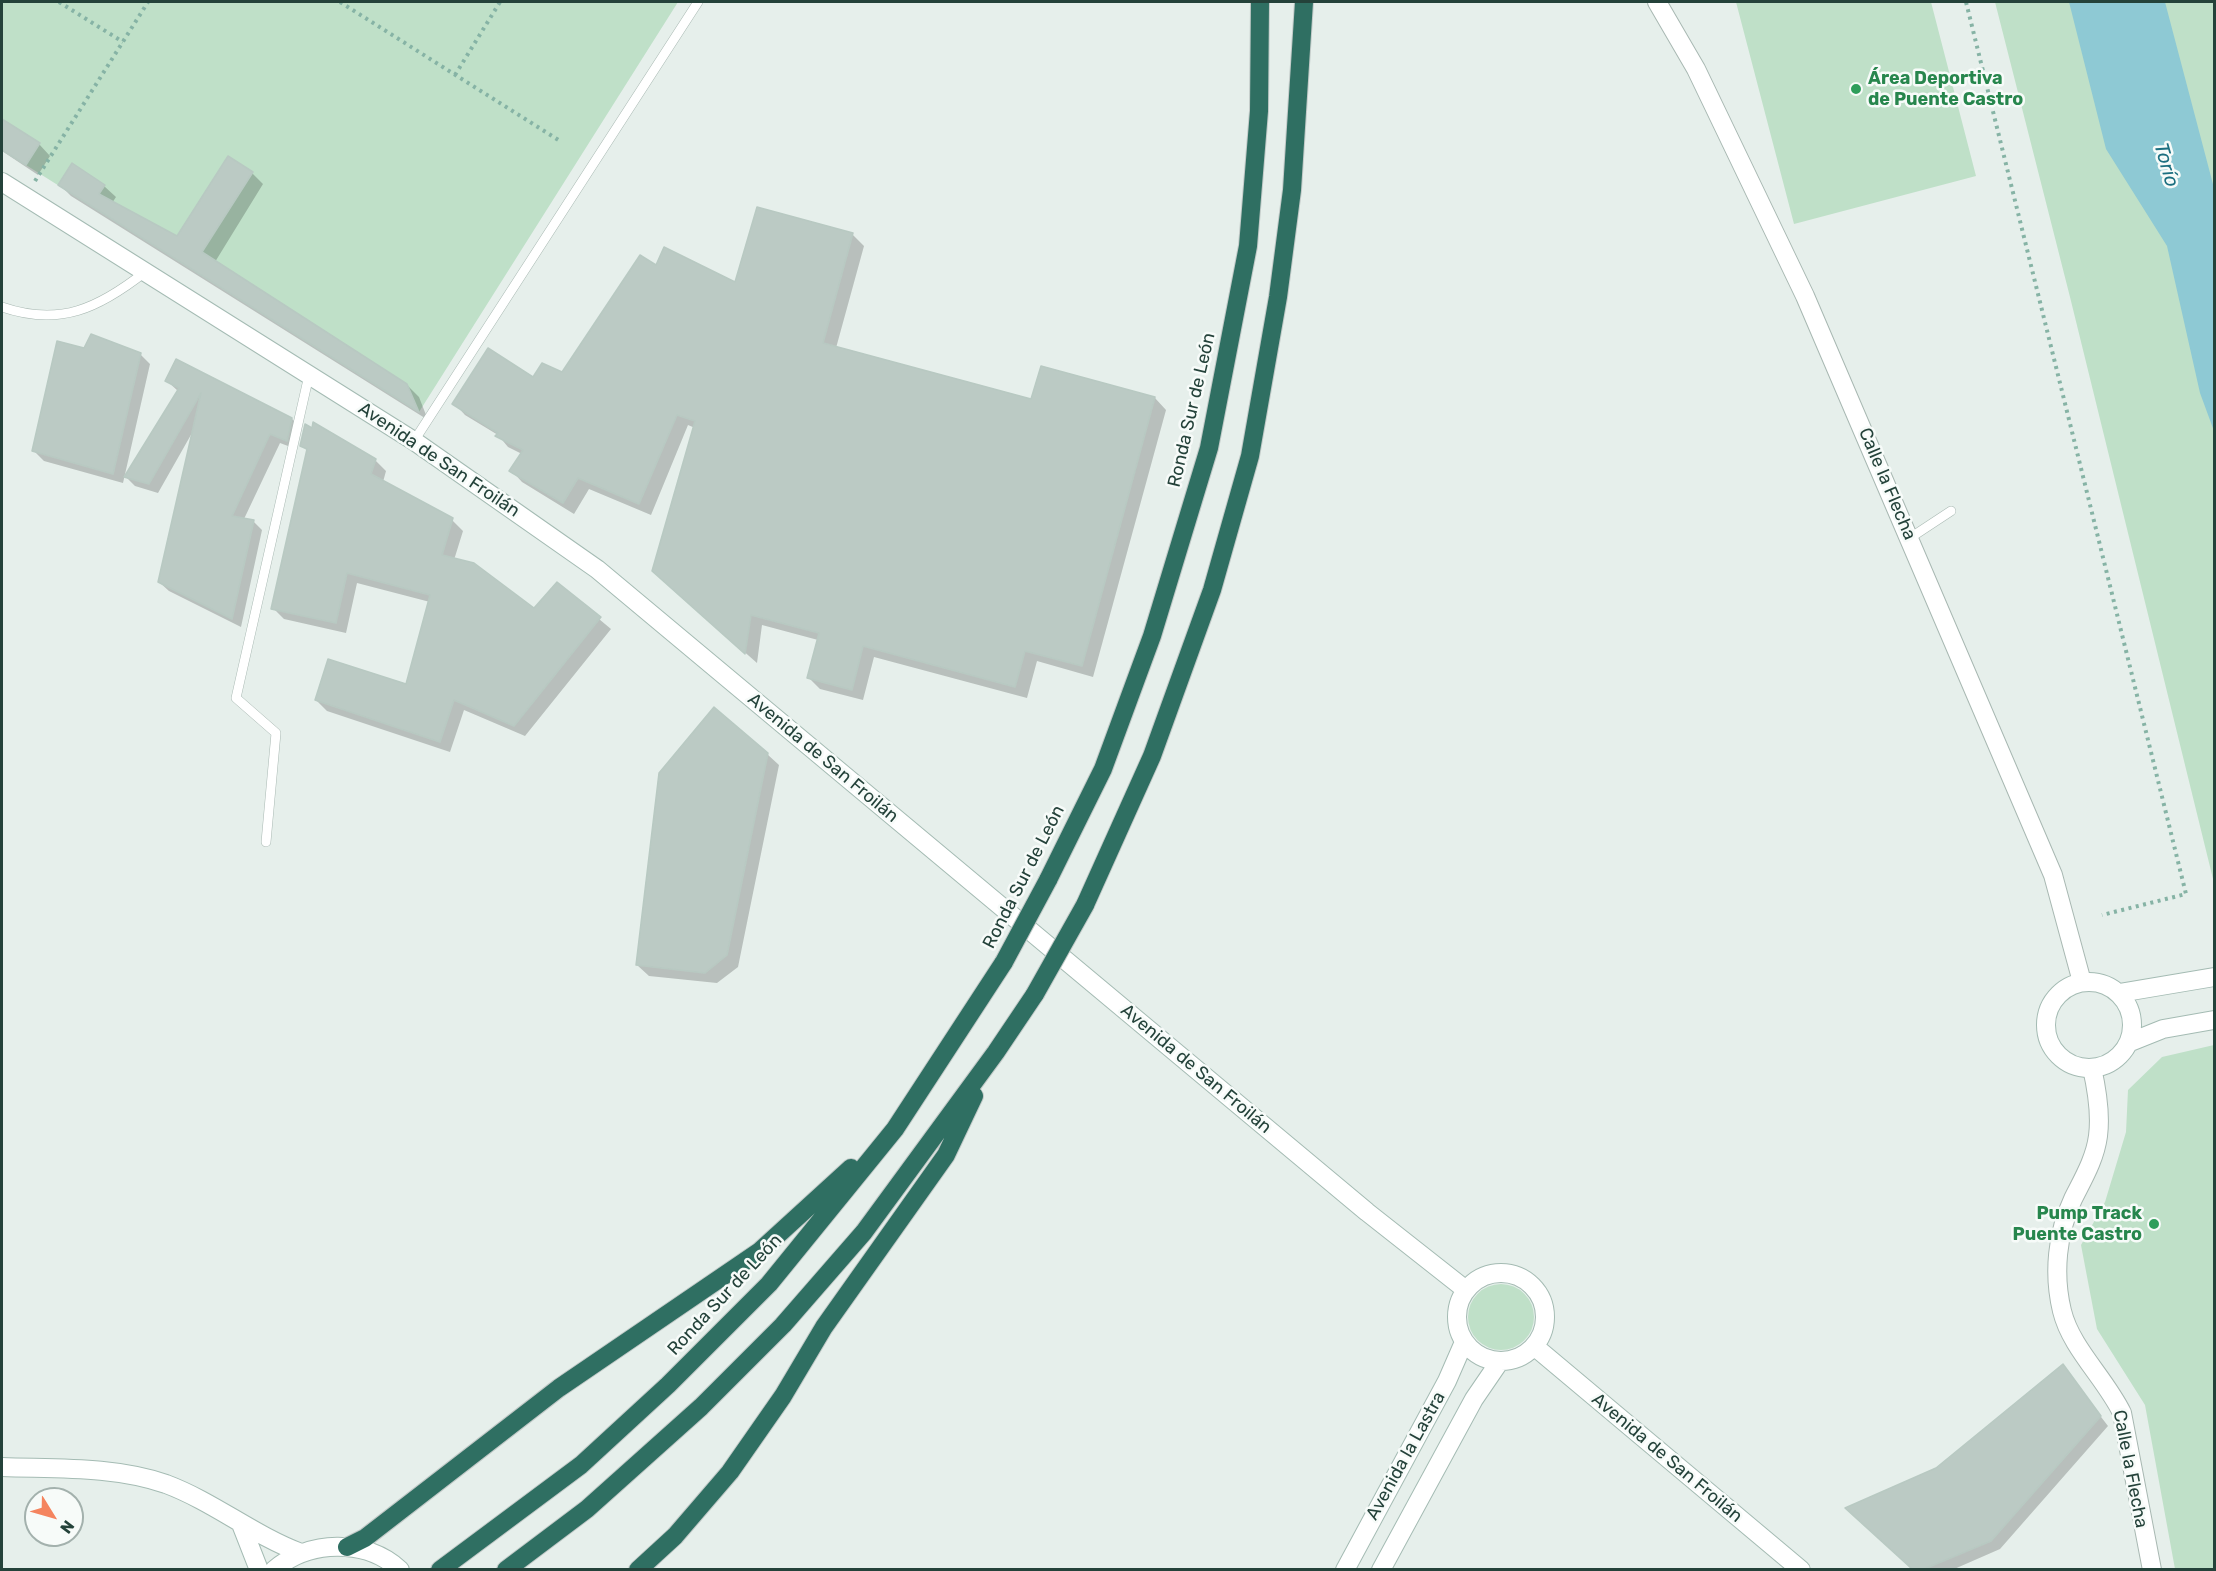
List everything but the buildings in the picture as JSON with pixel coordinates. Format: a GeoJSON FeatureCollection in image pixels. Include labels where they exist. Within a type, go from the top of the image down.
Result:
{"type":"FeatureCollection","features":[{"type":"Feature","properties":{"kind":"highway","name":"Ronda Sur de León"},"geometry":{"type":"LineString","coordinates":[[440,1569],[581,1465],[668,1386],[769,1284],[895,1129],[1004,962],[1048,880],[1103,769],[1152,636],[1209,448],[1248,246],[1259,111],[1260,2]]}},
{"type":"Feature","properties":{"kind":"highway"},"geometry":{"type":"LineString","coordinates":[[506,1569],[587,1509],[701,1407],[783,1325],[864,1232],[996,1052],[1035,994],[1085,905],[1152,756],[1212,590],[1250,456],[1278,297],[1292,190],[1304,2]]}},
{"type":"Feature","properties":{"kind":"highway"},"geometry":{"type":"LineString","coordinates":[[638,1569],[683,1527],[730,1472],[763,1425],[824,1327],[946,1155],[996,1052]]}},
{"type":"Feature","properties":{"kind":"highway"},"geometry":{"type":"LineString","coordinates":[[347,1547],[365,1538],[559,1388],[760,1251],[895,1129]]}},
{"type":"Feature","properties":{"kind":"street","name":"Calle la Flecha"},"geometry":{"type":"LineString","coordinates":[[1657,2],[1696,69],[1805,296],[1910,538],[2053,875],[2082,982]]}},
{"type":"Feature","properties":{"kind":"street","name":"Avenida de San Froilán"},"geometry":{"type":"LineString","coordinates":[[2,182],[414,441],[597,569],[1367,1212],[1466,1290]]}},
{"type":"Feature","properties":{"kind":"street"},"geometry":{"type":"LineString","coordinates":[[2119,993],[2214,977]]}},
{"type":"Feature","properties":{"kind":"street"},"geometry":{"type":"LineString","coordinates":[[2096,981],[2119,993],[2132,1017],[2132,1030],[2128,1043],[2113,1061],[2092,1068],[2067,1062],[2050,1045],[2046,1034],[2048,1011],[2053,1000],[2066,988],[2082,982],[2096,981]]}},
{"type":"Feature","properties":{"kind":"street"},"geometry":{"type":"LineString","coordinates":[[2128,1043],[2163,1029],[2214,1020]]}},
{"type":"Feature","properties":{"kind":"street","name":"Calle la Flecha"},"geometry":{"type":"LineString","coordinates":[[2092,1068],[2098,1102],[2098,1137],[2087,1174],[2068,1212],[2062,1231],[2057,1285],[2062,1313],[2073,1337],[2114,1396],[2122,1413],[2152,1569]]}},
{"type":"Feature","properties":{"kind":"street"},"geometry":{"type":"LineString","coordinates":[[1503,1273],[1520,1277],[1534,1287],[1542,1302],[1545,1317],[1542,1333],[1534,1346],[1518,1356],[1500,1361],[1480,1356],[1464,1342],[1457,1325],[1458,1306],[1466,1290],[1476,1280],[1489,1274],[1503,1273]]}},
{"type":"Feature","properties":{"kind":"street","name":"Avenida la Lastra"},"geometry":{"type":"LineString","coordinates":[[1345,1569],[1448,1381],[1464,1342]]}},
{"type":"Feature","properties":{"kind":"street","name":"Avenida de San Froilán"},"geometry":{"type":"LineString","coordinates":[[1534,1346],[1801,1569]]}},
{"type":"Feature","properties":{"kind":"street","name":"Avenida la Lastra"},"geometry":{"type":"LineString","coordinates":[[1381,1569],[1474,1399],[1500,1361]]}},
{"type":"Feature","properties":{"kind":"street"},"geometry":{"type":"LineString","coordinates":[[2,1467],[127,1473],[166,1484],[207,1502],[272,1542],[301,1553]]}},
{"type":"Feature","properties":{"kind":"street"},"geometry":{"type":"LineString","coordinates":[[241,1524],[259,1569]]}},
{"type":"Feature","properties":{"kind":"street"},"geometry":{"type":"LineString","coordinates":[[274,1569],[301,1553],[332,1546],[372,1553],[400,1569]]}},
{"type":"Feature","properties":{"kind":"lane"},"geometry":{"type":"LineString","coordinates":[[414,441],[698,2]]}},
{"type":"Feature","properties":{"kind":"lane"},"geometry":{"type":"LineString","coordinates":[[2,307],[25,315],[72,313],[114,297],[145,273]]}},
{"type":"Feature","properties":{"kind":"lane"},"geometry":{"type":"LineString","coordinates":[[266,842],[276,733],[236,698],[309,375]]}},
{"type":"Feature","properties":{"kind":"lane"},"geometry":{"type":"LineString","coordinates":[[1910,538],[1951,511]]}},
{"type":"Feature","properties":{"kind":"path"},"geometry":{"type":"LineString","coordinates":[[59,2],[123,42]]}},
{"type":"Feature","properties":{"kind":"path"},"geometry":{"type":"LineString","coordinates":[[26,197],[148,2]]}},
{"type":"Feature","properties":{"kind":"path"},"geometry":{"type":"LineString","coordinates":[[340,2],[560,141]]}},
{"type":"Feature","properties":{"kind":"path"},"geometry":{"type":"LineString","coordinates":[[455,75],[500,2]]}},
{"type":"Feature","properties":{"kind":"path"},"geometry":{"type":"LineString","coordinates":[[1966,2],[2186,894],[2102,915]]}},
{"type":"Feature","properties":{"kind":"green space"},"geometry":{"type":"Polygon","coordinates":[[[2,2],[678,2],[419,412],[2,150],[2,2]]]}},
{"type":"Feature","properties":{"kind":"green space","name":"Área Deportiva de Puente Castro"},"geometry":{"type":"Polygon","coordinates":[[[1736,2],[1931,2],[1976,176],[1794,224],[1736,2]]]}},
{"type":"Feature","properties":{"kind":"green space"},"geometry":{"type":"Polygon","coordinates":[[[1995,2],[2214,2],[2214,883],[2070,297],[1995,2]]]}},
{"type":"Feature","properties":{"kind":"green space","name":"Pump Track Puente Castro"},"geometry":{"type":"Polygon","coordinates":[[[2214,1045],[2214,1569],[2175,1569],[2145,1405],[2097,1329],[2081,1245],[2105,1202],[2126,1132],[2128,1090],[2162,1057],[2214,1045]]]}},
{"type":"Feature","properties":{"kind":"green space"},"geometry":{"type":"Polygon","coordinates":[[[1501,1284],[1514,1287],[1524,1294],[1531,1304],[1534,1317],[1531,1330],[1524,1340],[1514,1347],[1501,1350],[1488,1347],[1478,1340],[1471,1330],[1468,1317],[1471,1304],[1478,1294],[1488,1287],[1501,1284]]]}},
{"type":"Feature","properties":{"kind":"water","name":"Torío"},"geometry":{"type":"Polygon","coordinates":[[[2069,2],[2165,2],[2214,188],[2214,431],[2200,393],[2167,246],[2106,149],[2069,2]]]}},
{"type":"Feature","properties":{"kind":"place","name":"Área Deportiva de Puente Castro"},"geometry":{"type":"Point","coordinates":[1856,89]}},
{"type":"Feature","properties":{"kind":"place","name":"Pump Track Puente Castro"},"geometry":{"type":"Point","coordinates":[2154,1224]}}]}
